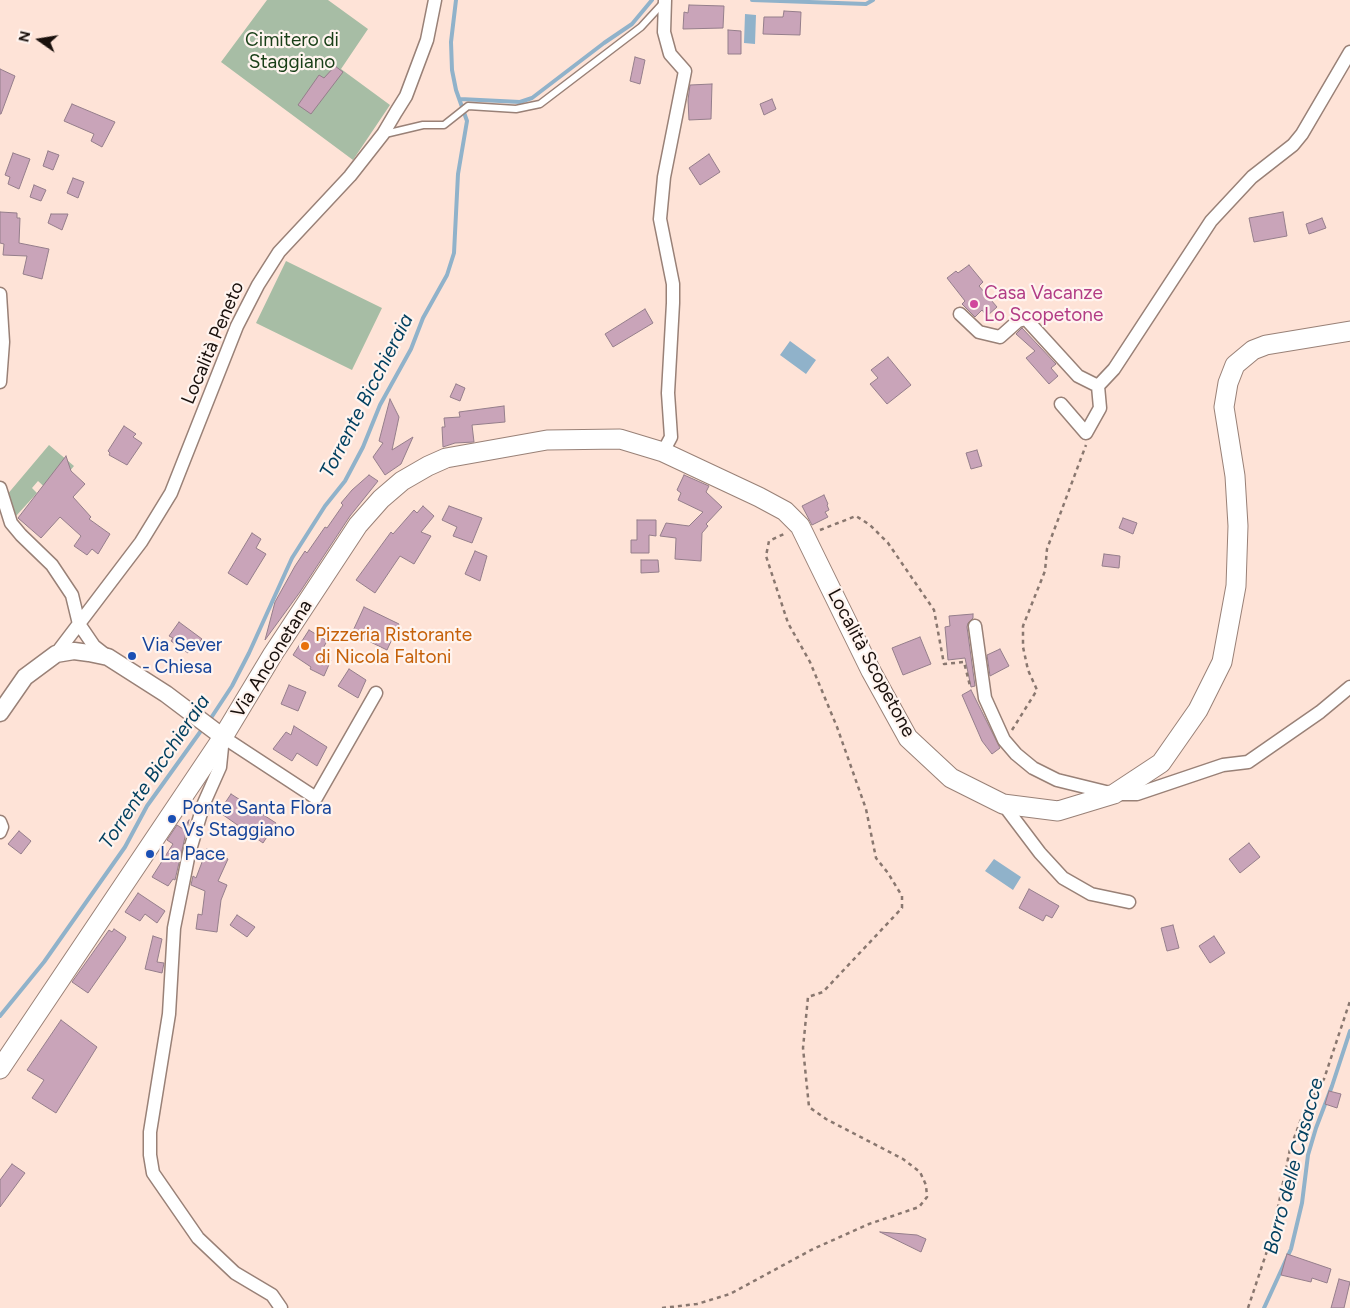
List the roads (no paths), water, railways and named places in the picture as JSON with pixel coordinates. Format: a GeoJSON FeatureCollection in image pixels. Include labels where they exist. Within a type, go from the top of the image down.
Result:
{"type":"FeatureCollection","features":[{"type":"Feature","properties":{"kind":"main road","name":"Località Scopetone"},"geometry":{"type":"LineString","coordinates":[[663,452],[785,511],[802,529],[871,671],[908,738],[951,778],[1003,804],[1058,811],[1114,794],[1161,763],[1198,710],[1222,662],[1236,586],[1238,526],[1236,484],[1224,407],[1228,383],[1235,365],[1253,350],[1266,345],[1350,331]]}},
{"type":"Feature","properties":{"kind":"main road","name":"Via Anconetana"},"geometry":{"type":"LineString","coordinates":[[0,1069],[218,733],[273,654],[358,525],[381,499],[402,481],[446,458],[547,440],[620,439],[663,452]]}},
{"type":"Feature","properties":{"kind":"street","name":"Località Peneto"},"geometry":{"type":"LineString","coordinates":[[56,654],[141,542],[171,493],[237,326],[258,285],[279,252],[350,176],[383,134],[406,96],[427,40],[435,0]]}},
{"type":"Feature","properties":{"kind":"street"},"geometry":{"type":"LineString","coordinates":[[663,452],[670,437],[668,393],[673,303],[672,284],[660,219],[664,177],[685,71],[670,54],[664,32],[665,1]]}},
{"type":"Feature","properties":{"kind":"street"},"geometry":{"type":"LineString","coordinates":[[1061,404],[1086,433],[1100,408],[1098,386],[1114,369],[1211,221],[1252,177],[1293,145],[1302,134],[1350,52]]}},
{"type":"Feature","properties":{"kind":"street"},"geometry":{"type":"LineString","coordinates":[[0,294],[3,342],[0,382]]}},
{"type":"Feature","properties":{"kind":"street"},"geometry":{"type":"LineString","coordinates":[[960,314],[979,332],[1000,337],[1018,321],[1026,319],[1078,376],[1098,386]]}},
{"type":"Feature","properties":{"kind":"street"},"geometry":{"type":"LineString","coordinates":[[0,488],[11,523],[52,566],[72,594],[79,624],[94,646],[166,694],[218,733],[316,798],[376,693]]}},
{"type":"Feature","properties":{"kind":"street"},"geometry":{"type":"LineString","coordinates":[[976,626],[985,698],[1004,740],[1016,754],[1033,768],[1057,780],[1114,794],[1137,794],[1223,765],[1248,762],[1320,712],[1350,686]]}},
{"type":"Feature","properties":{"kind":"street"},"geometry":{"type":"LineString","coordinates":[[0,713],[26,677],[56,654],[74,651],[108,657]]}},
{"type":"Feature","properties":{"kind":"street"},"geometry":{"type":"LineString","coordinates":[[218,733],[220,767],[204,803],[189,853],[174,928],[169,1014],[150,1132],[150,1155],[153,1173],[198,1238],[235,1273],[272,1295],[281,1308]]}},
{"type":"Feature","properties":{"kind":"street"},"geometry":{"type":"LineString","coordinates":[[1003,804],[1040,853],[1063,878],[1091,894],[1129,902]]}},
{"type":"Feature","properties":{"kind":"street"},"geometry":{"type":"LineString","coordinates":[[0,822],[2,827],[0,832]]}},
{"type":"Feature","properties":{"kind":"lane"},"geometry":{"type":"LineString","coordinates":[[383,134],[423,125],[444,125],[468,106],[516,109],[540,104],[641,27],[665,1]]}},
{"type":"Feature","properties":{"kind":"water"},"geometry":{"type":"Polygon","coordinates":[[[745,14],[756,15],[755,44],[744,43],[745,14]]]}},
{"type":"Feature","properties":{"kind":"water"},"geometry":{"type":"Polygon","coordinates":[[[790,341],[816,360],[806,374],[780,355],[790,341]]]}},
{"type":"Feature","properties":{"kind":"water"},"geometry":{"type":"Polygon","coordinates":[[[994,859],[1021,877],[1013,890],[985,871],[994,859]]]}},
{"type":"Feature","properties":{"kind":"waterway","name":"Torrente Bicchieraia"},"geometry":{"type":"LineString","coordinates":[[209,721],[232,686],[249,653],[292,558],[325,506],[345,481],[363,447],[380,405],[411,349],[423,318],[447,275],[454,253],[458,174],[467,121],[456,90],[452,70],[451,42],[456,0]]}},
{"type":"Feature","properties":{"kind":"waterway"},"geometry":{"type":"LineString","coordinates":[[460,99],[520,102],[532,98],[632,24],[652,0]]}},
{"type":"Feature","properties":{"kind":"waterway"},"geometry":{"type":"LineString","coordinates":[[752,0],[866,4],[873,0]]}},
{"type":"Feature","properties":{"kind":"waterway","name":"Torrente Bicchieraia"},"geometry":{"type":"LineString","coordinates":[[0,1016],[44,962],[125,847],[147,806],[203,728]]}},
{"type":"Feature","properties":{"kind":"waterway","name":"Borro delle Casacce"},"geometry":{"type":"LineString","coordinates":[[1264,1308],[1291,1249],[1302,1203],[1308,1155],[1350,1031]]}},
{"type":"Feature","properties":{"kind":"place","name":"Casa Vacanze Lo Scopetone"},"geometry":{"type":"Point","coordinates":[974,304]}},
{"type":"Feature","properties":{"kind":"place","name":"Pizzeria Ristorante di Nicola Faltoni"},"geometry":{"type":"Point","coordinates":[305,646]}},
{"type":"Feature","properties":{"kind":"place","name":"Via Sever - Chiesa"},"geometry":{"type":"Point","coordinates":[132,656]}},
{"type":"Feature","properties":{"kind":"place","name":"Ponte Santa Flora Vs Staggiano"},"geometry":{"type":"Point","coordinates":[172,819]}},
{"type":"Feature","properties":{"kind":"place","name":"La Pace"},"geometry":{"type":"Point","coordinates":[150,854]}},
{"type":"Feature","properties":{"kind":"park label","name":"Cimitero di Staggiano"},"geometry":{"type":"Point","coordinates":[292,51]}}]}
